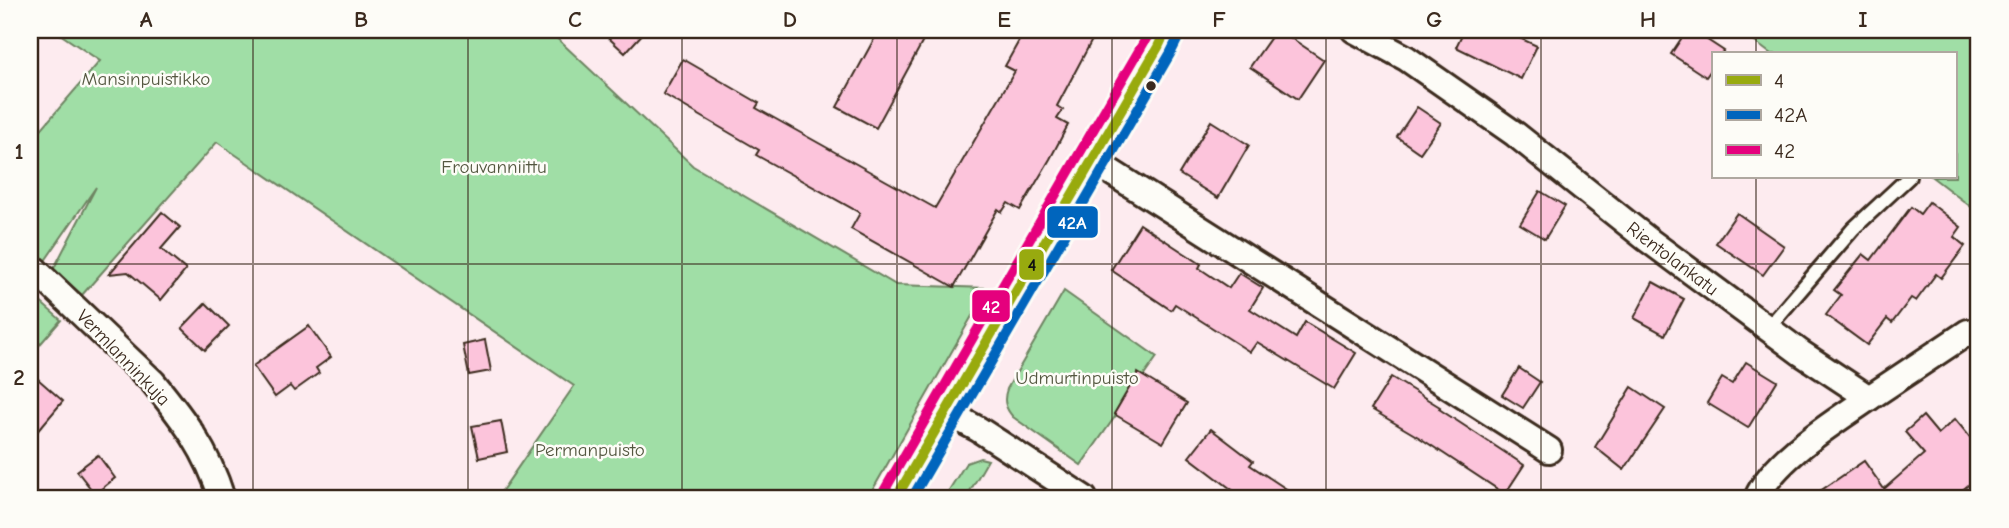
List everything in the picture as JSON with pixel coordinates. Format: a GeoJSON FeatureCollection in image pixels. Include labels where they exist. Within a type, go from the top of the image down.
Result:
{"type":"FeatureCollection","features":[{"type":"Feature","properties":{"kind":"street"},"geometry":{"type":"LineString","coordinates":[[896,498],[1166,30]]}},
{"type":"Feature","properties":{"kind":"street","name":"Rientolankatu"},"geometry":{"type":"LineString","coordinates":[[1354,30],[1406,58],[1515,134],[1647,239],[1801,353],[1869,398]]}},
{"type":"Feature","properties":{"kind":"street"},"geometry":{"type":"LineString","coordinates":[[1092,160],[1549,450]]}},
{"type":"Feature","properties":{"kind":"street","name":"Vermlanninkuja"},"geometry":{"type":"LineString","coordinates":[[30,265],[153,382],[188,426],[202,450],[222,498]]}},
{"type":"Feature","properties":{"kind":"street"},"geometry":{"type":"LineString","coordinates":[[1757,498],[1761,489],[1785,461],[1821,432],[1968,332]]}},
{"type":"Feature","properties":{"kind":"street"},"geometry":{"type":"LineString","coordinates":[[946,412],[978,429],[1084,498]]}},
{"type":"Feature","properties":{"kind":"lane"},"geometry":{"type":"LineString","coordinates":[[1768,328],[1853,229],[1908,178]]}},
{"type":"Feature","properties":{"kind":"green space","name":"Frouvanniittu"},"geometry":{"type":"Polygon","coordinates":[[[54,30],[548,30],[693,166],[896,285],[988,288],[868,498],[497,498],[574,386],[217,142],[82,295],[53,270],[96,187],[42,265],[30,253],[30,142],[100,61],[54,30]]]}},
{"type":"Feature","properties":{"kind":"green space"},"geometry":{"type":"Polygon","coordinates":[[[1739,30],[1979,30],[1979,213],[1933,178],[1956,178],[1956,52],[1768,52],[1739,30]]]}},
{"type":"Feature","properties":{"kind":"green space","name":"Udmurtinpuisto"},"geometry":{"type":"Polygon","coordinates":[[[1064,291],[1157,357],[1081,465],[1013,417],[1005,400],[1007,389],[1064,291]]]}},
{"type":"Feature","properties":{"kind":"green space"},"geometry":{"type":"Polygon","coordinates":[[[30,293],[61,320],[30,356],[30,293]]]}},
{"type":"Feature","properties":{"kind":"green space"},"geometry":{"type":"Polygon","coordinates":[[[980,458],[988,460],[966,498],[944,498],[966,463],[980,458]]]}},
{"type":"Feature","properties":{"kind":"building"},"geometry":{"type":"Polygon","coordinates":[[[600,30],[646,30],[625,53],[600,30]]]}},
{"type":"Feature","properties":{"kind":"building"},"geometry":{"type":"Polygon","coordinates":[[[879,30],[929,30],[876,128],[837,107],[879,30]]]}},
{"type":"Feature","properties":{"kind":"building"},"geometry":{"type":"Polygon","coordinates":[[[1025,30],[1086,30],[1083,35],[1092,40],[1057,106],[1063,110],[1057,119],[1068,125],[1050,159],[1020,210],[1008,203],[1002,212],[998,209],[954,287],[851,229],[860,213],[756,155],[759,150],[663,94],[683,59],[759,103],[756,108],[935,208],[1015,71],[1005,66],[1025,30]]]}},
{"type":"Feature","properties":{"kind":"building"},"geometry":{"type":"Polygon","coordinates":[[[1276,30],[1324,60],[1298,99],[1250,67],[1276,30]]]}},
{"type":"Feature","properties":{"kind":"building"},"geometry":{"type":"Polygon","coordinates":[[[1464,30],[1502,30],[1537,46],[1521,79],[1456,47],[1464,30]]]}},
{"type":"Feature","properties":{"kind":"building"},"geometry":{"type":"Polygon","coordinates":[[[1687,30],[1692,30],[1724,51],[1712,52],[1712,68],[1706,77],[1671,54],[1687,30]]]}},
{"type":"Feature","properties":{"kind":"building"},"geometry":{"type":"Polygon","coordinates":[[[1417,107],[1441,123],[1420,153],[1397,137],[1417,107]]]}},
{"type":"Feature","properties":{"kind":"building"},"geometry":{"type":"Polygon","coordinates":[[[1211,121],[1249,145],[1218,198],[1179,174],[1211,121]]]}},
{"type":"Feature","properties":{"kind":"building"},"geometry":{"type":"Polygon","coordinates":[[[1540,191],[1565,206],[1545,239],[1520,224],[1540,191]]]}},
{"type":"Feature","properties":{"kind":"building"},"geometry":{"type":"Polygon","coordinates":[[[1929,202],[1961,227],[1954,237],[1965,246],[1941,278],[1936,274],[1916,301],[1911,298],[1892,323],[1887,319],[1867,345],[1826,315],[1841,295],[1834,290],[1863,254],[1871,260],[1911,207],[1920,214],[1929,202]]]}},
{"type":"Feature","properties":{"kind":"building"},"geometry":{"type":"Polygon","coordinates":[[[162,212],[180,227],[161,249],[186,270],[161,300],[128,272],[109,274],[162,212]]]}},
{"type":"Feature","properties":{"kind":"building"},"geometry":{"type":"Polygon","coordinates":[[[1737,213],[1784,246],[1763,275],[1716,243],[1737,213]]]}},
{"type":"Feature","properties":{"kind":"building"},"geometry":{"type":"Polygon","coordinates":[[[1140,224],[1201,264],[1199,268],[1229,288],[1239,273],[1263,288],[1250,309],[1296,338],[1305,322],[1356,353],[1334,389],[1257,342],[1250,352],[1175,304],[1171,310],[1111,270],[1140,224]]]}},
{"type":"Feature","properties":{"kind":"building"},"geometry":{"type":"Polygon","coordinates":[[[1653,282],[1684,299],[1665,335],[1634,318],[1653,282]]]}},
{"type":"Feature","properties":{"kind":"building"},"geometry":{"type":"Polygon","coordinates":[[[206,303],[229,326],[205,350],[182,328],[206,303]]]}},
{"type":"Feature","properties":{"kind":"building"},"geometry":{"type":"Polygon","coordinates":[[[309,326],[331,357],[316,368],[319,373],[294,391],[290,386],[275,397],[253,366],[309,326]]]}},
{"type":"Feature","properties":{"kind":"building"},"geometry":{"type":"Polygon","coordinates":[[[485,340],[491,371],[469,375],[463,345],[485,340]]]}},
{"type":"Feature","properties":{"kind":"building"},"geometry":{"type":"Polygon","coordinates":[[[1746,362],[1777,381],[1748,428],[1707,403],[1722,378],[1732,384],[1746,362]]]}},
{"type":"Feature","properties":{"kind":"building"},"geometry":{"type":"Polygon","coordinates":[[[1519,368],[1540,382],[1523,408],[1502,395],[1519,368]]]}},
{"type":"Feature","properties":{"kind":"building"},"geometry":{"type":"Polygon","coordinates":[[[30,372],[63,401],[30,440],[30,372]]]}},
{"type":"Feature","properties":{"kind":"building"},"geometry":{"type":"Polygon","coordinates":[[[1138,373],[1187,403],[1163,443],[1114,414],[1138,373]]]}},
{"type":"Feature","properties":{"kind":"building"},"geometry":{"type":"Polygon","coordinates":[[[1391,377],[1524,465],[1505,494],[1371,409],[1391,377]]]}},
{"type":"Feature","properties":{"kind":"building"},"geometry":{"type":"Polygon","coordinates":[[[1632,387],[1665,409],[1624,470],[1595,447],[1632,387]]]}},
{"type":"Feature","properties":{"kind":"building"},"geometry":{"type":"Polygon","coordinates":[[[1923,416],[1938,434],[1955,419],[1979,448],[1979,476],[1953,498],[1810,498],[1864,461],[1884,489],[1924,454],[1905,432],[1923,416]]]}},
{"type":"Feature","properties":{"kind":"building"},"geometry":{"type":"Polygon","coordinates":[[[501,421],[507,452],[479,458],[472,426],[501,421]]]}},
{"type":"Feature","properties":{"kind":"building"},"geometry":{"type":"Polygon","coordinates":[[[1211,429],[1253,461],[1250,465],[1300,498],[1243,498],[1189,457],[1211,429]]]}},
{"type":"Feature","properties":{"kind":"building"},"geometry":{"type":"Polygon","coordinates":[[[98,455],[115,478],[95,494],[77,471],[98,455]]]}},
{"type":"Feature","properties":{"kind":"transit line","name":"42"},"geometry":{"type":"LineString","coordinates":[[884,491],[1151,30]]}},
{"type":"Feature","properties":{"kind":"transit line","name":"4"},"geometry":{"type":"LineString","coordinates":[[896,498],[1166,30]]}},
{"type":"Feature","properties":{"kind":"transit line","name":"42A"},"geometry":{"type":"LineString","coordinates":[[912,498],[1179,36]]}},
{"type":"Feature","properties":{"kind":"park label","name":"Mansinpuistikko"},"geometry":{"type":"Point","coordinates":[146,78]}},
{"type":"Feature","properties":{"kind":"park label","name":"Permanpuisto"},"geometry":{"type":"Point","coordinates":[590,449]}}]}
